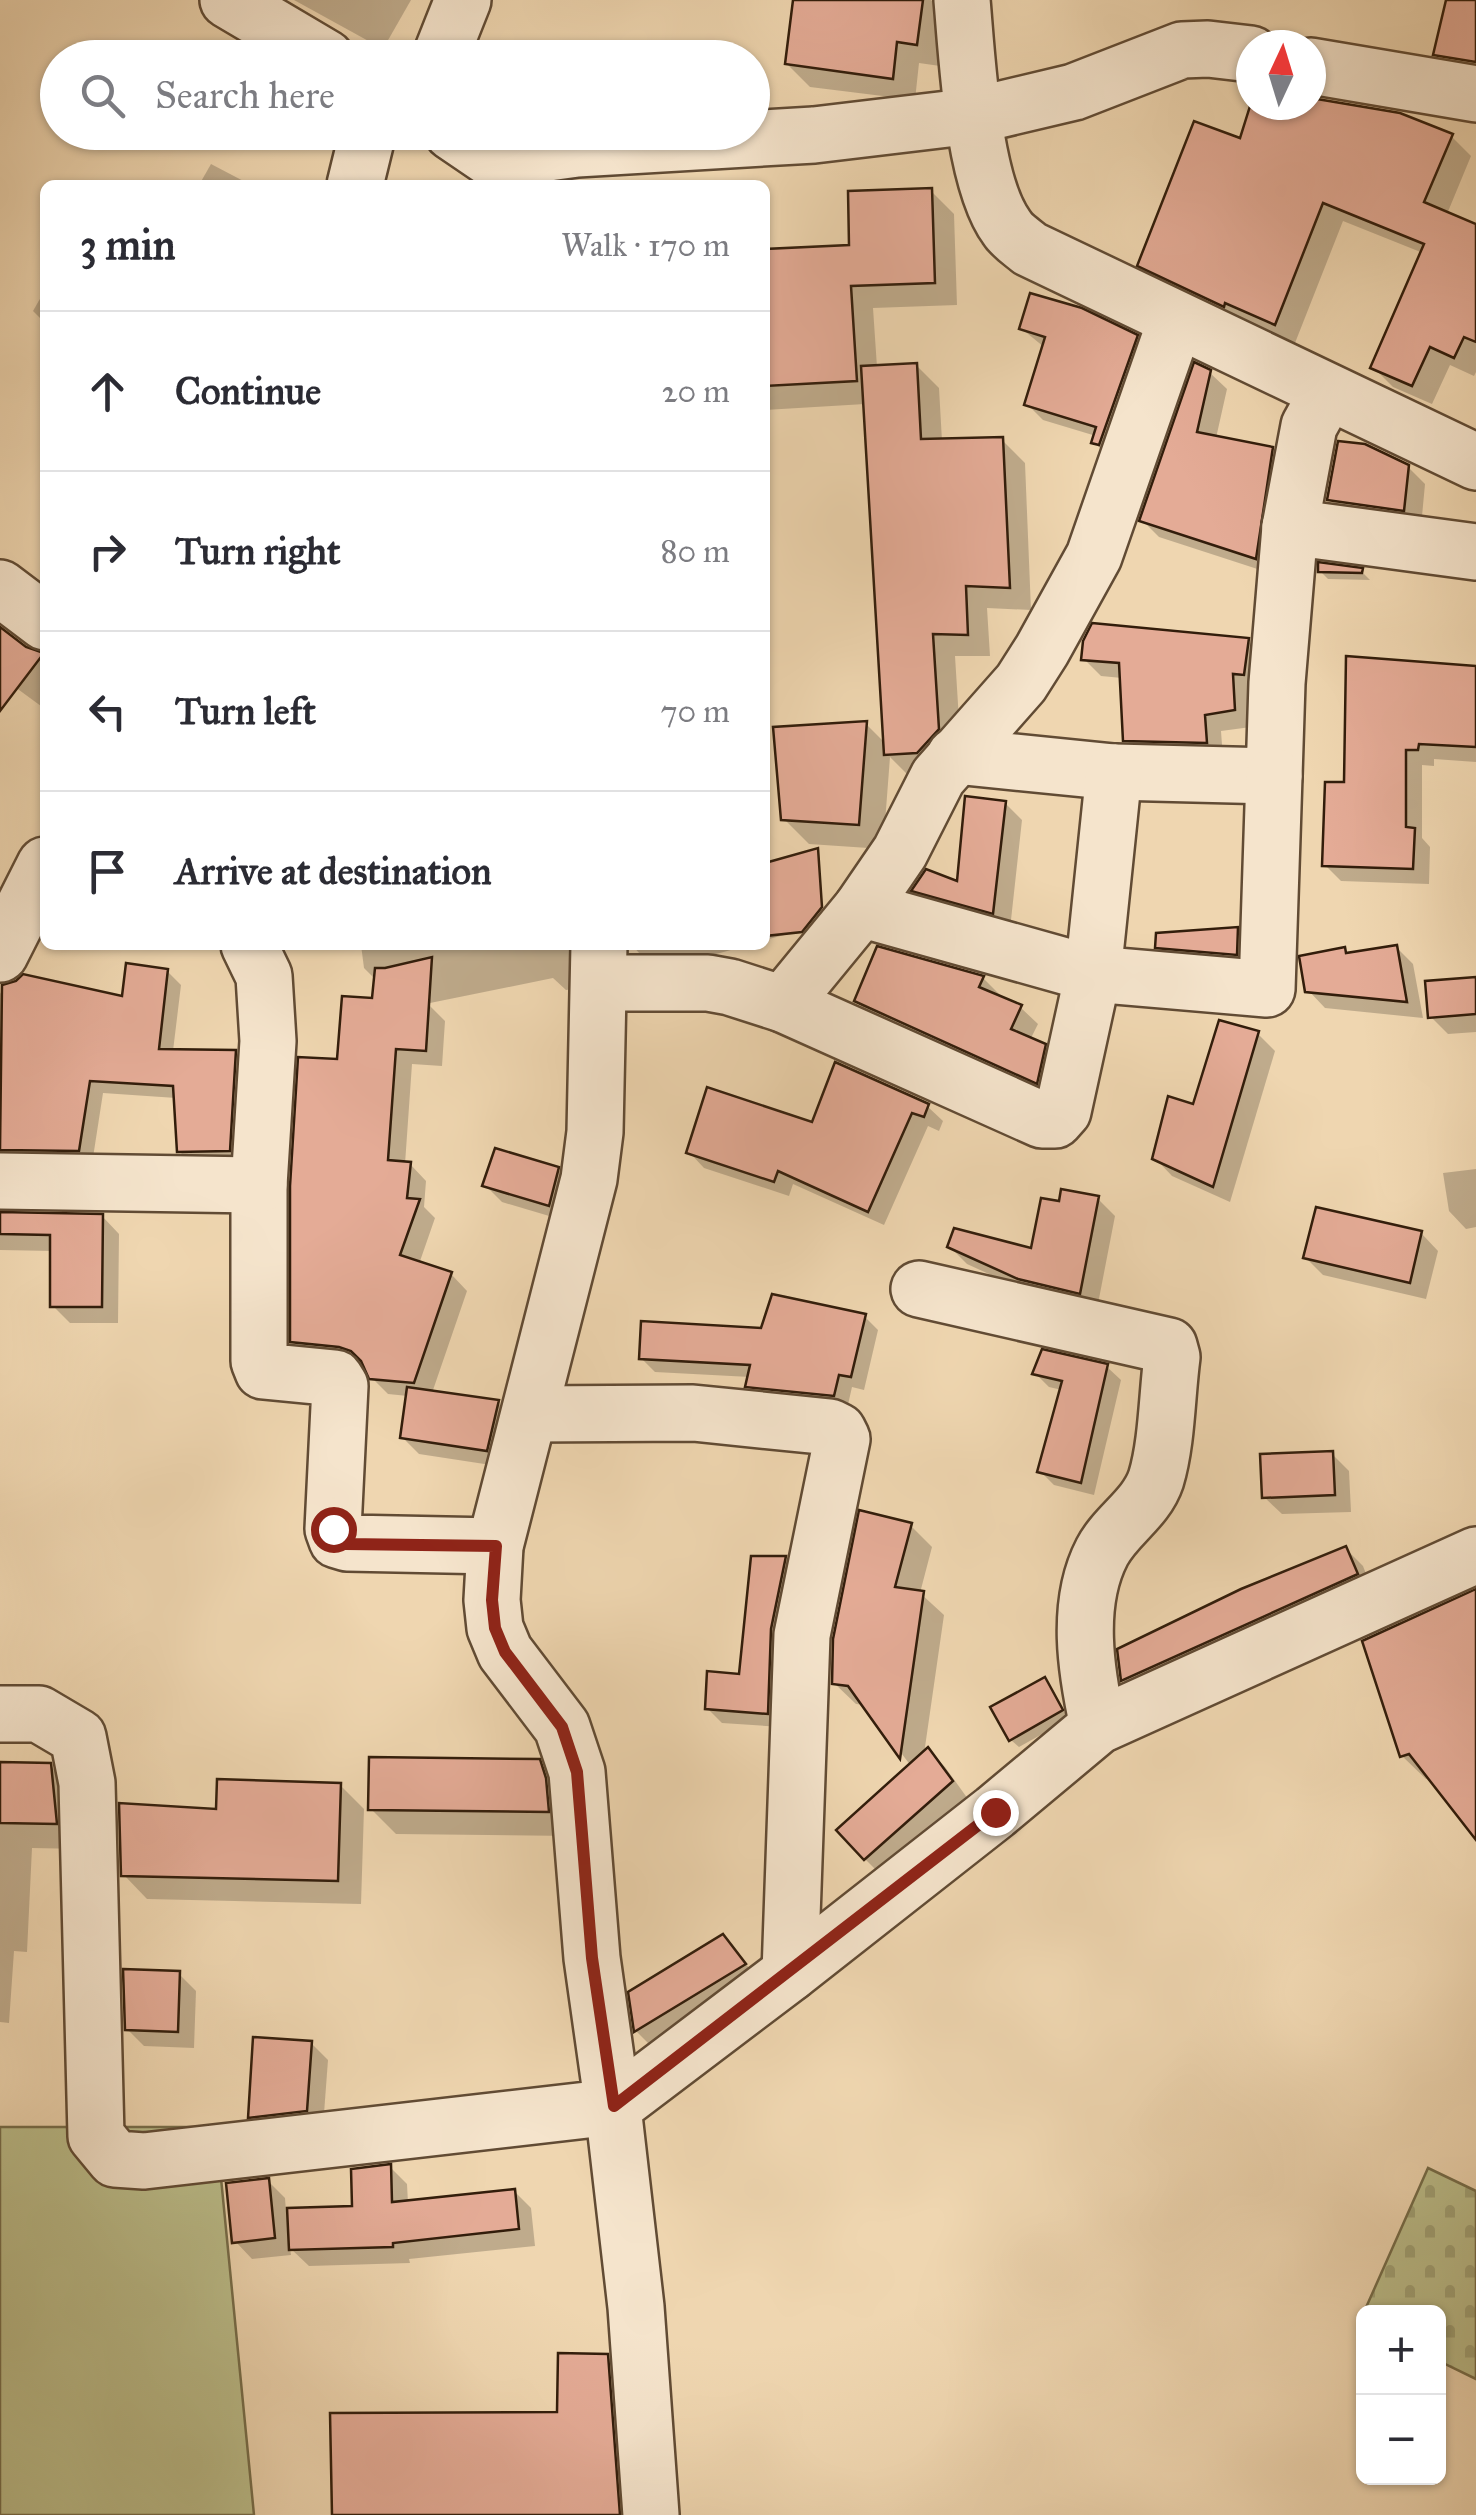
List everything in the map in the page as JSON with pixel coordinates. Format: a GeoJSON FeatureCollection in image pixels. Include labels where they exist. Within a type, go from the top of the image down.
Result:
{"type":"FeatureCollection","features":[{"type":"Feature","properties":{"kind":"street"},"geometry":{"type":"LineString","coordinates":[[228,0],[296,40]]}},
{"type":"Feature","properties":{"kind":"street"},"geometry":{"type":"LineString","coordinates":[[447,40],[464,0]]}},
{"type":"Feature","properties":{"kind":"street"},"geometry":{"type":"LineString","coordinates":[[962,0],[973,116],[990,196],[1007,229],[1030,249],[1476,462]]}},
{"type":"Feature","properties":{"kind":"street"},"geometry":{"type":"LineString","coordinates":[[770,138],[973,116],[1074,92],[1182,50],[1236,52]]}},
{"type":"Feature","properties":{"kind":"street"},"geometry":{"type":"LineString","coordinates":[[1326,69],[1476,94]]}},
{"type":"Feature","properties":{"kind":"street"},"geometry":{"type":"LineString","coordinates":[[356,180],[364,150]]}},
{"type":"Feature","properties":{"kind":"street"},"geometry":{"type":"LineString","coordinates":[[493,159],[577,150]]}},
{"type":"Feature","properties":{"kind":"street"},"geometry":{"type":"LineString","coordinates":[[783,1004],[861,909],[900,852],[938,778],[954,756],[1021,683],[1094,556],[1176,320]]}},
{"type":"Feature","properties":{"kind":"street"},"geometry":{"type":"LineString","coordinates":[[861,909],[1093,974],[1266,989],[1277,683],[1290,527],[1309,426],[1318,408],[1334,395]]}},
{"type":"Feature","properties":{"kind":"street"},"geometry":{"type":"LineString","coordinates":[[1290,527],[1476,552]]}},
{"type":"Feature","properties":{"kind":"street"},"geometry":{"type":"LineString","coordinates":[[0,588],[40,618]]}},
{"type":"Feature","properties":{"kind":"street"},"geometry":{"type":"LineString","coordinates":[[954,756],[1114,772],[1274,776]]}},
{"type":"Feature","properties":{"kind":"street"},"geometry":{"type":"LineString","coordinates":[[651,2515],[636,2307],[614,2106],[592,1958],[577,1772],[562,1727],[505,1652],[495,1628],[492,1600],[496,1546],[589,1178],[595,1132],[600,964],[708,983],[783,1004],[1042,1120],[1056,1120],[1064,1110],[1093,974],[1114,772]]}},
{"type":"Feature","properties":{"kind":"street"},"geometry":{"type":"LineString","coordinates":[[0,954],[40,875]]}},
{"type":"Feature","properties":{"kind":"street"},"geometry":{"type":"LineString","coordinates":[[251,950],[264,976],[268,1041],[259,1185],[262,1371],[335,1378],[340,1386],[333,1529],[337,1540],[346,1544],[496,1546]]}},
{"type":"Feature","properties":{"kind":"street"},"geometry":{"type":"LineString","coordinates":[[0,1182],[259,1185]]}},
{"type":"Feature","properties":{"kind":"street"},"geometry":{"type":"LineString","coordinates":[[919,1289],[1169,1346],[1172,1357],[1157,1476],[1148,1498],[1102,1552],[1089,1591],[1088,1680],[1098,1726]]}},
{"type":"Feature","properties":{"kind":"street"},"geometry":{"type":"LineString","coordinates":[[530,1414],[693,1413],[830,1427],[842,1439],[802,1635],[790,1973]]}},
{"type":"Feature","properties":{"kind":"street"},"geometry":{"type":"LineString","coordinates":[[0,1714],[39,1714],[78,1738],[87,1782],[96,2136],[114,2159],[144,2161],[614,2106],[790,1973],[1098,1726],[1476,1555]]}},
{"type":"Feature","properties":{"kind":"green space"},"geometry":{"type":"Polygon","coordinates":[[[0,2127],[216,2127],[254,2515],[0,2515],[0,2127]]]}},
{"type":"Feature","properties":{"kind":"green space"},"geometry":{"type":"Polygon","coordinates":[[[1428,2168],[1476,2191],[1476,2379],[1446,2364],[1446,2305],[1367,2305],[1428,2168]]]}},
{"type":"Feature","properties":{"kind":"building"},"geometry":{"type":"Polygon","coordinates":[[[793,0],[923,0],[917,45],[897,42],[893,79],[785,64],[793,0]]]}},
{"type":"Feature","properties":{"kind":"building"},"geometry":{"type":"Polygon","coordinates":[[[1446,0],[1476,0],[1476,62],[1433,55],[1446,0]]]}},
{"type":"Feature","properties":{"kind":"building"},"geometry":{"type":"Polygon","coordinates":[[[1326,101],[1400,113],[1453,134],[1424,202],[1476,224],[1476,342],[1464,337],[1454,358],[1430,347],[1412,386],[1370,368],[1424,244],[1323,203],[1275,325],[1225,303],[1224,307],[1137,266],[1194,121],[1240,138],[1246,120],[1326,120],[1326,101]]]}},
{"type":"Feature","properties":{"kind":"building"},"geometry":{"type":"Polygon","coordinates":[[[932,188],[935,283],[851,286],[857,381],[770,386],[770,249],[849,245],[848,191],[932,188]]]}},
{"type":"Feature","properties":{"kind":"building"},"geometry":{"type":"Polygon","coordinates":[[[1030,293],[1082,308],[1138,335],[1099,445],[1091,443],[1096,427],[1024,405],[1045,337],[1019,329],[1030,293]]]}},
{"type":"Feature","properties":{"kind":"building"},"geometry":{"type":"Polygon","coordinates":[[[1194,362],[1211,370],[1197,432],[1273,447],[1256,559],[1139,521],[1194,362]]]}},
{"type":"Feature","properties":{"kind":"building"},"geometry":{"type":"Polygon","coordinates":[[[917,363],[921,439],[1003,437],[1010,588],[966,586],[968,635],[933,634],[939,729],[917,753],[884,755],[861,366],[917,363]]]}},
{"type":"Feature","properties":{"kind":"building"},"geometry":{"type":"Polygon","coordinates":[[[1338,441],[1365,444],[1409,465],[1404,511],[1327,500],[1338,441]]]}},
{"type":"Feature","properties":{"kind":"building"},"geometry":{"type":"Polygon","coordinates":[[[1318,562],[1363,568],[1362,573],[1318,572],[1318,562]]]}},
{"type":"Feature","properties":{"kind":"building"},"geometry":{"type":"Polygon","coordinates":[[[1092,623],[1249,638],[1244,675],[1233,674],[1235,710],[1205,715],[1207,743],[1123,741],[1119,663],[1081,660],[1083,641],[1092,623]]]}},
{"type":"Feature","properties":{"kind":"building"},"geometry":{"type":"Polygon","coordinates":[[[0,627],[26,647],[40,652],[40,658],[0,711],[0,627]]]}},
{"type":"Feature","properties":{"kind":"building"},"geometry":{"type":"Polygon","coordinates":[[[1346,656],[1476,666],[1476,747],[1419,744],[1418,750],[1406,750],[1406,827],[1415,828],[1413,869],[1322,866],[1325,782],[1344,782],[1346,656]]]}},
{"type":"Feature","properties":{"kind":"building"},"geometry":{"type":"Polygon","coordinates":[[[867,721],[859,825],[781,820],[773,727],[867,721]]]}},
{"type":"Feature","properties":{"kind":"building"},"geometry":{"type":"Polygon","coordinates":[[[965,796],[1006,801],[993,914],[911,891],[926,869],[957,881],[965,796]]]}},
{"type":"Feature","properties":{"kind":"building"},"geometry":{"type":"Polygon","coordinates":[[[818,848],[822,907],[802,932],[770,935],[770,862],[818,848]]]}},
{"type":"Feature","properties":{"kind":"building"},"geometry":{"type":"Polygon","coordinates":[[[1238,927],[1237,955],[1155,948],[1156,933],[1238,927]]]}},
{"type":"Feature","properties":{"kind":"building"},"geometry":{"type":"Polygon","coordinates":[[[1397,945],[1407,1002],[1305,992],[1299,956],[1345,947],[1346,953],[1397,945]]]}},
{"type":"Feature","properties":{"kind":"building"},"geometry":{"type":"Polygon","coordinates":[[[877,946],[984,976],[979,987],[1022,1005],[1011,1029],[1046,1044],[1037,1084],[854,1001],[877,946]]]}},
{"type":"Feature","properties":{"kind":"building"},"geometry":{"type":"Polygon","coordinates":[[[432,957],[426,1051],[396,1049],[388,1160],[411,1162],[407,1198],[420,1199],[400,1255],[452,1272],[414,1383],[369,1379],[361,1361],[351,1351],[290,1342],[290,1186],[298,1057],[337,1059],[342,996],[372,998],[375,968],[432,957]]]}},
{"type":"Feature","properties":{"kind":"building"},"geometry":{"type":"Polygon","coordinates":[[[126,963],[168,969],[159,1049],[236,1050],[230,1151],[177,1152],[173,1086],[90,1081],[79,1151],[0,1150],[2,985],[23,974],[122,996],[126,963]]]}},
{"type":"Feature","properties":{"kind":"building"},"geometry":{"type":"Polygon","coordinates":[[[1476,977],[1476,1014],[1428,1018],[1425,981],[1476,977]]]}},
{"type":"Feature","properties":{"kind":"building"},"geometry":{"type":"Polygon","coordinates":[[[1219,1020],[1259,1031],[1213,1187],[1152,1159],[1168,1096],[1193,1104],[1219,1020]]]}},
{"type":"Feature","properties":{"kind":"building"},"geometry":{"type":"Polygon","coordinates":[[[835,1062],[929,1104],[924,1117],[912,1113],[868,1212],[778,1171],[774,1182],[686,1153],[707,1087],[812,1122],[835,1062]]]}},
{"type":"Feature","properties":{"kind":"building"},"geometry":{"type":"Polygon","coordinates":[[[495,1148],[559,1167],[549,1206],[482,1186],[495,1148]]]}},
{"type":"Feature","properties":{"kind":"building"},"geometry":{"type":"Polygon","coordinates":[[[1061,1189],[1099,1196],[1080,1294],[1018,1279],[947,1247],[954,1228],[1031,1248],[1041,1198],[1059,1201],[1061,1189]]]}},
{"type":"Feature","properties":{"kind":"building"},"geometry":{"type":"Polygon","coordinates":[[[1316,1207],[1422,1231],[1410,1283],[1303,1258],[1316,1207]]]}},
{"type":"Feature","properties":{"kind":"building"},"geometry":{"type":"Polygon","coordinates":[[[0,1212],[103,1214],[102,1307],[50,1307],[50,1235],[0,1234],[0,1212]]]}},
{"type":"Feature","properties":{"kind":"building"},"geometry":{"type":"Polygon","coordinates":[[[772,1294],[866,1314],[851,1377],[839,1375],[834,1396],[745,1387],[750,1365],[639,1359],[641,1321],[761,1328],[772,1294]]]}},
{"type":"Feature","properties":{"kind":"building"},"geometry":{"type":"Polygon","coordinates":[[[1042,1349],[1108,1364],[1081,1483],[1037,1472],[1062,1381],[1032,1374],[1042,1349]]]}},
{"type":"Feature","properties":{"kind":"building"},"geometry":{"type":"Polygon","coordinates":[[[407,1387],[499,1400],[487,1451],[400,1438],[407,1387]]]}},
{"type":"Feature","properties":{"kind":"building"},"geometry":{"type":"Polygon","coordinates":[[[1333,1451],[1335,1495],[1262,1498],[1260,1454],[1333,1451]]]}},
{"type":"Feature","properties":{"kind":"building"},"geometry":{"type":"Polygon","coordinates":[[[859,1510],[912,1523],[895,1587],[924,1591],[900,1759],[848,1686],[832,1684],[833,1639],[859,1510]]]}},
{"type":"Feature","properties":{"kind":"building"},"geometry":{"type":"Polygon","coordinates":[[[1346,1546],[1358,1574],[1121,1681],[1117,1649],[1241,1589],[1346,1546]]]}},
{"type":"Feature","properties":{"kind":"building"},"geometry":{"type":"Polygon","coordinates":[[[751,1556],[786,1556],[771,1629],[768,1714],[705,1709],[707,1671],[739,1674],[751,1556]]]}},
{"type":"Feature","properties":{"kind":"building"},"geometry":{"type":"Polygon","coordinates":[[[1476,1589],[1476,1840],[1409,1754],[1400,1757],[1362,1641],[1476,1589]]]}},
{"type":"Feature","properties":{"kind":"building"},"geometry":{"type":"Polygon","coordinates":[[[1045,1677],[1063,1710],[1009,1741],[990,1707],[1045,1677]]]}},
{"type":"Feature","properties":{"kind":"building"},"geometry":{"type":"Polygon","coordinates":[[[928,1747],[953,1781],[864,1860],[836,1830],[928,1747]]]}},
{"type":"Feature","properties":{"kind":"building"},"geometry":{"type":"Polygon","coordinates":[[[369,1757],[540,1759],[549,1812],[368,1810],[369,1757]]]}},
{"type":"Feature","properties":{"kind":"building"},"geometry":{"type":"Polygon","coordinates":[[[0,1762],[51,1763],[57,1824],[0,1823],[0,1762]]]}},
{"type":"Feature","properties":{"kind":"building"},"geometry":{"type":"Polygon","coordinates":[[[217,1779],[341,1783],[338,1881],[121,1876],[119,1803],[216,1809],[217,1779]]]}},
{"type":"Feature","properties":{"kind":"building"},"geometry":{"type":"Polygon","coordinates":[[[723,1934],[746,1964],[634,2032],[628,1992],[723,1934]]]}},
{"type":"Feature","properties":{"kind":"building"},"geometry":{"type":"Polygon","coordinates":[[[123,1969],[180,1971],[178,2032],[125,2030],[123,1969]]]}},
{"type":"Feature","properties":{"kind":"building"},"geometry":{"type":"Polygon","coordinates":[[[253,2037],[312,2041],[307,2111],[248,2118],[253,2037]]]}},
{"type":"Feature","properties":{"kind":"building"},"geometry":{"type":"Polygon","coordinates":[[[391,2164],[392,2202],[515,2189],[519,2229],[393,2243],[393,2247],[289,2250],[287,2208],[352,2206],[351,2169],[391,2164]]]}},
{"type":"Feature","properties":{"kind":"building"},"geometry":{"type":"Polygon","coordinates":[[[269,2178],[275,2238],[232,2243],[226,2183],[269,2178]]]}},
{"type":"Feature","properties":{"kind":"building"},"geometry":{"type":"Polygon","coordinates":[[[558,2353],[608,2354],[620,2515],[332,2515],[330,2413],[557,2412],[558,2353]]]}},
{"type":"Feature","properties":{"kind":"route"},"geometry":{"type":"LineString","coordinates":[[333,1529],[337,1540],[346,1544],[496,1546],[492,1600],[495,1628],[505,1652],[562,1727],[577,1772],[592,1958],[614,2106],[995,1812]]}}]}
